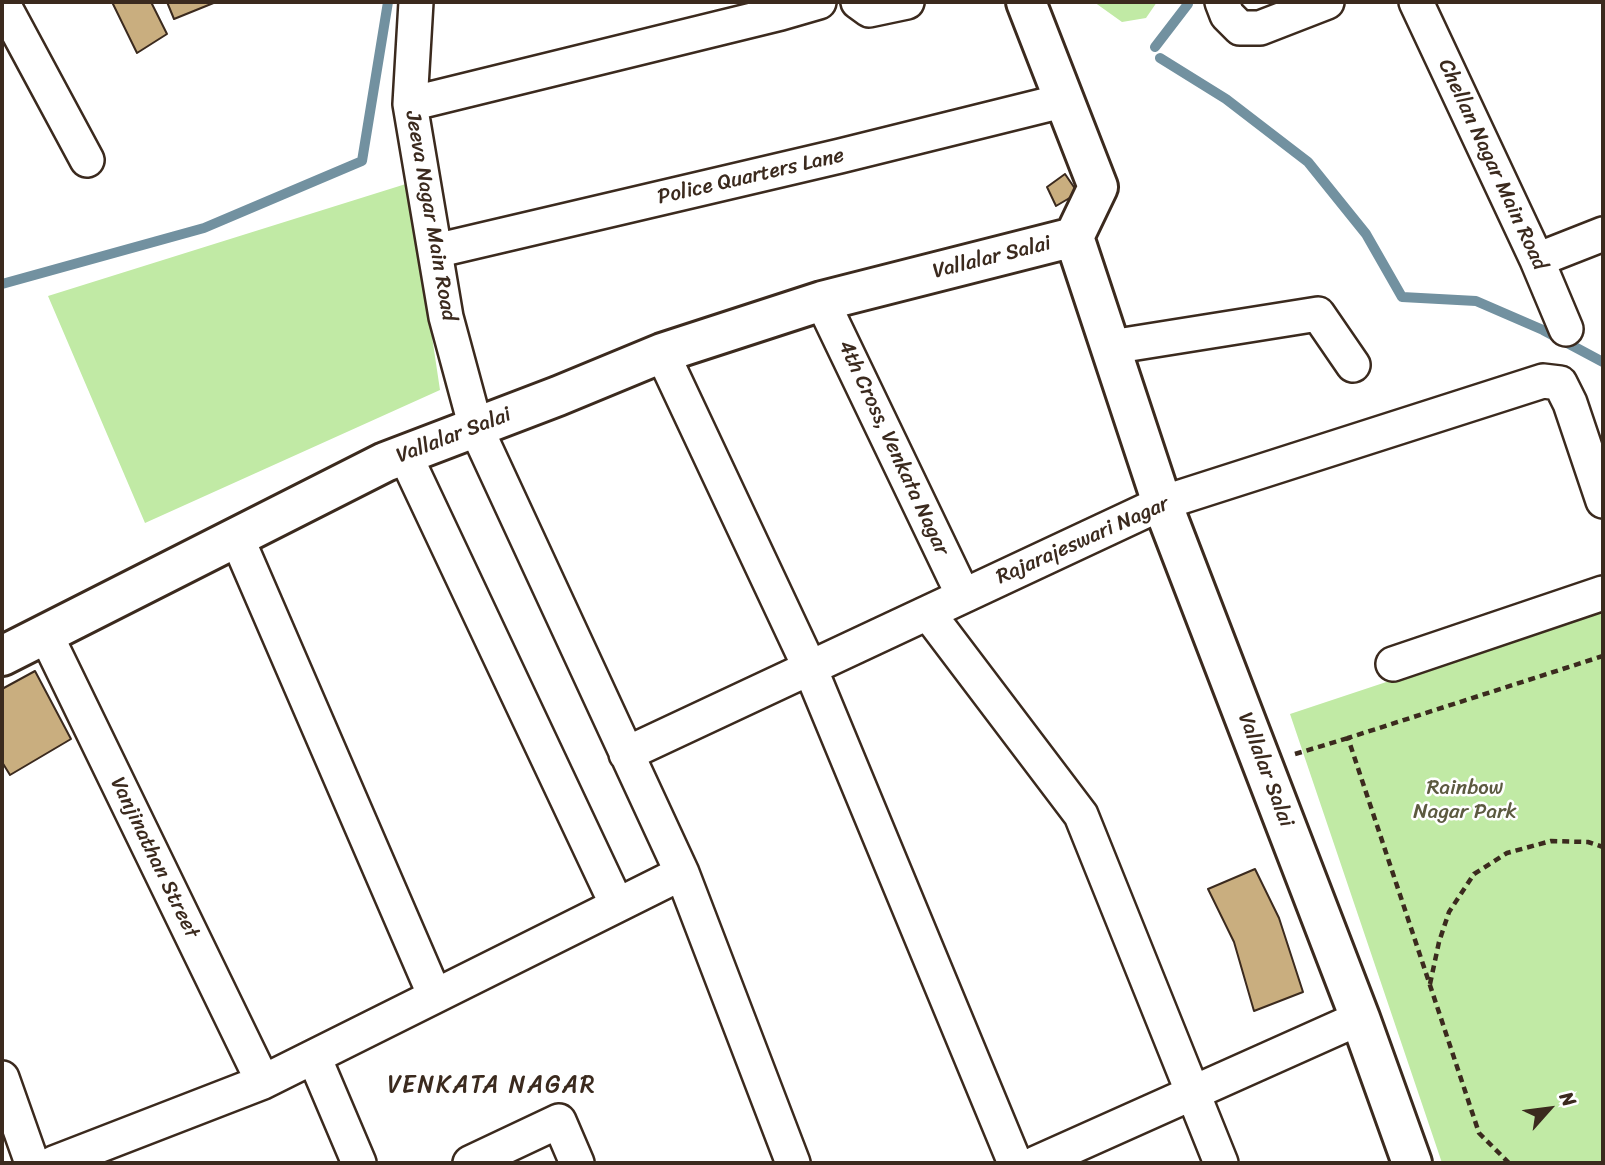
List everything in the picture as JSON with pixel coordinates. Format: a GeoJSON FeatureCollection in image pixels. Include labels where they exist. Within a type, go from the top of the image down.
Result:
{"type":"FeatureCollection","features":[{"type":"Feature","properties":{"kind":"street"},"geometry":{"type":"LineString","coordinates":[[2,2],[87,160]]}},
{"type":"Feature","properties":{"kind":"street","name":"Jeeva Nagar Main Road"},"geometry":{"type":"LineString","coordinates":[[416,2],[410,104],[446,317],[475,428],[682,873],[793,1163]]}},
{"type":"Feature","properties":{"kind":"street"},"geometry":{"type":"LineString","coordinates":[[410,104],[819,2]]}},
{"type":"Feature","properties":{"kind":"street"},"geometry":{"type":"LineString","coordinates":[[858,2],[869,10],[907,2]]}},
{"type":"Feature","properties":{"kind":"street"},"geometry":{"type":"LineString","coordinates":[[1026,2],[1098,187],[1074,237]]}},
{"type":"Feature","properties":{"kind":"street"},"geometry":{"type":"LineString","coordinates":[[1222,2],[1227,15],[1240,28],[1260,28],[1327,2]]}},
{"type":"Feature","properties":{"kind":"street","name":"Chellan Nagar Main Road"},"geometry":{"type":"LineString","coordinates":[[1416,2],[1537,260],[1566,329]]}},
{"type":"Feature","properties":{"kind":"street","name":"Police Quarters Lane"},"geometry":{"type":"LineString","coordinates":[[435,251],[1066,100]]}},
{"type":"Feature","properties":{"kind":"street"},"geometry":{"type":"LineString","coordinates":[[1537,260],[1603,234]]}},
{"type":"Feature","properties":{"kind":"street","name":"Vallalar Salai"},"geometry":{"type":"LineString","coordinates":[[2,656],[385,462],[662,353],[822,301],[1074,237],[1162,503],[1360,1018],[1412,1163]]}},
{"type":"Feature","properties":{"kind":"street","name":"4th Cross, Venkata Nagar"},"geometry":{"type":"LineString","coordinates":[[822,301],[963,595]]}},
{"type":"Feature","properties":{"kind":"street"},"geometry":{"type":"LineString","coordinates":[[1111,347],[1318,314],[1353,365]]}},
{"type":"Feature","properties":{"kind":"street"},"geometry":{"type":"LineString","coordinates":[[662,353],[810,668],[1015,1163]]}},
{"type":"Feature","properties":{"kind":"street","name":"Rajarajeswari Nagar"},"geometry":{"type":"LineString","coordinates":[[626,754],[1162,503],[1543,381],[1560,383],[1570,403],[1603,501]]}},
{"type":"Feature","properties":{"kind":"street"},"geometry":{"type":"LineString","coordinates":[[405,455],[617,905]]}},
{"type":"Feature","properties":{"kind":"street"},"geometry":{"type":"LineString","coordinates":[[237,538],[435,996]]}},
{"type":"Feature","properties":{"kind":"street"},"geometry":{"type":"LineString","coordinates":[[1392,664],[1603,593]]}},
{"type":"Feature","properties":{"kind":"street"},"geometry":{"type":"LineString","coordinates":[[928,612],[1081,815],[1221,1163]]}},
{"type":"Feature","properties":{"kind":"street","name":"Vanjinathan Street"},"geometry":{"type":"LineString","coordinates":[[45,633],[263,1082]]}},
{"type":"Feature","properties":{"kind":"street"},"geometry":{"type":"LineString","coordinates":[[54,1163],[121,1151],[682,873]]}},
{"type":"Feature","properties":{"kind":"street"},"geometry":{"type":"LineString","coordinates":[[1036,1163],[1360,1018]]}},
{"type":"Feature","properties":{"kind":"street"},"geometry":{"type":"LineString","coordinates":[[314,1057],[359,1163]]}},
{"type":"Feature","properties":{"kind":"street"},"geometry":{"type":"LineString","coordinates":[[2,1079],[32,1163]]}},
{"type":"Feature","properties":{"kind":"street"},"geometry":{"type":"LineString","coordinates":[[470,1163],[559,1121],[577,1163]]}},
{"type":"Feature","properties":{"kind":"path"},"geometry":{"type":"LineString","coordinates":[[1262,764],[1603,656]]}},
{"type":"Feature","properties":{"kind":"path"},"geometry":{"type":"LineString","coordinates":[[1348,738],[1479,1133],[1509,1163]]}},
{"type":"Feature","properties":{"kind":"path"},"geometry":{"type":"LineString","coordinates":[[1430,985],[1439,942],[1449,912],[1474,874],[1507,853],[1551,841],[1588,842],[1603,847]]}},
{"type":"Feature","properties":{"kind":"green space"},"geometry":{"type":"Polygon","coordinates":[[[1094,2],[1157,2],[1146,18],[1122,22],[1094,2]]]}},
{"type":"Feature","properties":{"kind":"green space"},"geometry":{"type":"Polygon","coordinates":[[[409,183],[440,390],[145,523],[48,296],[409,183]]]}},
{"type":"Feature","properties":{"kind":"green space","name":"Rainbow Nagar Park"},"geometry":{"type":"Polygon","coordinates":[[[1603,610],[1603,1163],[1442,1163],[1290,714],[1603,610]]]}},
{"type":"Feature","properties":{"kind":"building"},"geometry":{"type":"Polygon","coordinates":[[[112,2],[151,2],[167,34],[137,53],[112,2]]]}},
{"type":"Feature","properties":{"kind":"building"},"geometry":{"type":"Polygon","coordinates":[[[167,2],[216,2],[174,19],[167,2]]]}},
{"type":"Feature","properties":{"kind":"building"},"geometry":{"type":"Polygon","coordinates":[[[1065,174],[1078,193],[1056,206],[1047,187],[1065,174]]]}},
{"type":"Feature","properties":{"kind":"building"},"geometry":{"type":"Polygon","coordinates":[[[35,671],[71,739],[10,775],[2,762],[2,689],[35,671]]]}},
{"type":"Feature","properties":{"kind":"building"},"geometry":{"type":"Polygon","coordinates":[[[1255,869],[1279,918],[1303,992],[1254,1011],[1234,942],[1208,889],[1255,869]]]}},
{"type":"Feature","properties":{"kind":"waterway"},"geometry":{"type":"LineString","coordinates":[[2,284],[204,228],[362,161],[388,2]]}},
{"type":"Feature","properties":{"kind":"waterway"},"geometry":{"type":"LineString","coordinates":[[1155,47],[1188,2]]}},
{"type":"Feature","properties":{"kind":"waterway"},"geometry":{"type":"LineString","coordinates":[[1160,58],[1226,99],[1308,162],[1366,234],[1402,297],[1476,301],[1543,330],[1603,362]]}},
{"type":"Feature","properties":{"kind":"district","name":"VENKATA NAGAR"},"geometry":{"type":"Point","coordinates":[492,1086]}}]}
